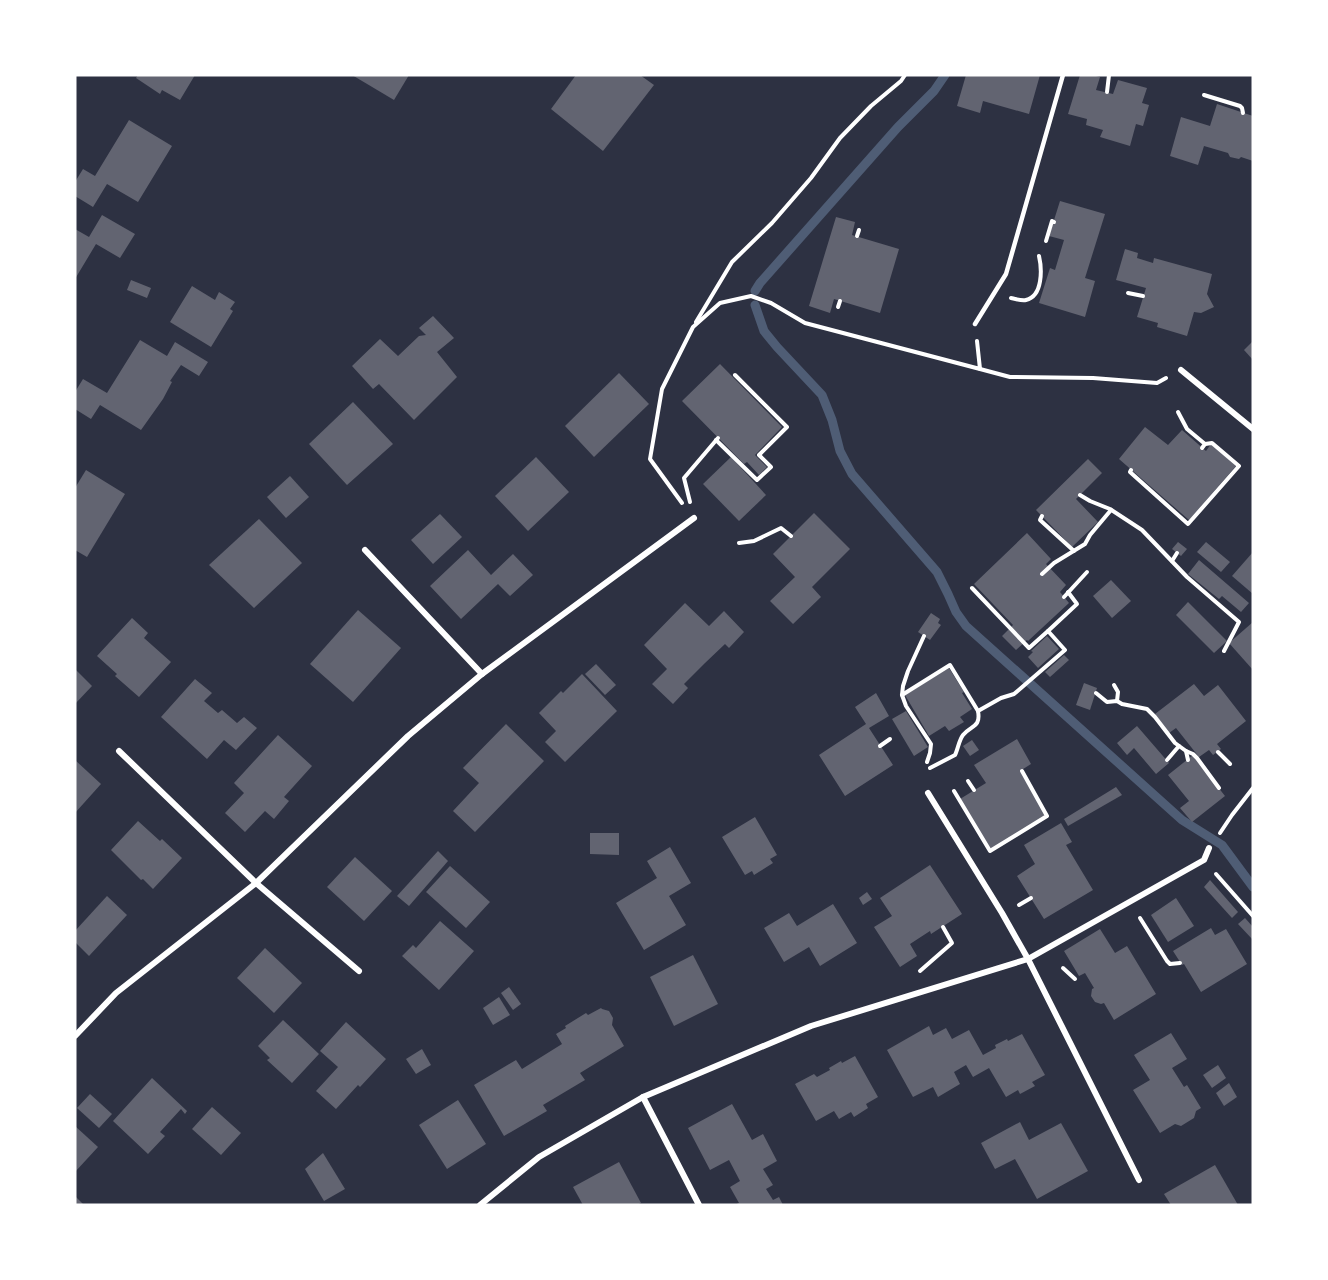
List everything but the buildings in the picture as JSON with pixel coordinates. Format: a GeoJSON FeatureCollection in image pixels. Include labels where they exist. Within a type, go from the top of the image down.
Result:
{"type":"FeatureCollection","features":[{"type":"Feature","properties":{"kind":"street"},"geometry":{"type":"LineString","coordinates":[[1181,370],[1253,429]]}},
{"type":"Feature","properties":{"kind":"street"},"geometry":{"type":"LineString","coordinates":[[75,1036],[116,993],[256,883],[408,736],[482,674],[694,518]]}},
{"type":"Feature","properties":{"kind":"street"},"geometry":{"type":"LineString","coordinates":[[365,550],[482,674]]}},
{"type":"Feature","properties":{"kind":"street"},"geometry":{"type":"LineString","coordinates":[[119,751],[256,883],[359,971]]}},
{"type":"Feature","properties":{"kind":"street"},"geometry":{"type":"LineString","coordinates":[[928,792],[1028,959],[1139,1180]]}},
{"type":"Feature","properties":{"kind":"street"},"geometry":{"type":"LineString","coordinates":[[480,1205],[539,1157],[643,1097],[811,1026],[1028,959],[1204,860],[1209,848]]}},
{"type":"Feature","properties":{"kind":"street"},"geometry":{"type":"LineString","coordinates":[[643,1097],[699,1205]]}},
{"type":"Feature","properties":{"kind":"lane"},"geometry":{"type":"LineString","coordinates":[[975,324],[1006,274],[1063,75]]}},
{"type":"Feature","properties":{"kind":"path"},"geometry":{"type":"LineString","coordinates":[[694,518],[650,459],[662,389],[693,327],[732,262],[772,223],[811,178],[840,138],[871,106],[902,81],[905,75]]}},
{"type":"Feature","properties":{"kind":"path"},"geometry":{"type":"LineString","coordinates":[[1107,92],[1109,75]]}},
{"type":"Feature","properties":{"kind":"path"},"geometry":{"type":"LineString","coordinates":[[1204,94],[1240,106],[1243,112]]}},
{"type":"Feature","properties":{"kind":"path"},"geometry":{"type":"LineString","coordinates":[[1046,242],[1052,221],[1054,222]]}},
{"type":"Feature","properties":{"kind":"path"},"geometry":{"type":"LineString","coordinates":[[857,236],[859,230]]}},
{"type":"Feature","properties":{"kind":"path"},"geometry":{"type":"LineString","coordinates":[[993,294],[1026,300],[1035,295],[1043,281],[1039,256]]}},
{"type":"Feature","properties":{"kind":"path"},"geometry":{"type":"LineString","coordinates":[[1128,293],[1143,296]]}},
{"type":"Feature","properties":{"kind":"path"},"geometry":{"type":"LineString","coordinates":[[693,327],[720,303],[751,296],[771,303],[805,323],[1010,377],[1092,378],[1157,383],[1181,370]]}},
{"type":"Feature","properties":{"kind":"path"},"geometry":{"type":"LineString","coordinates":[[838,308],[840,301]]}},
{"type":"Feature","properties":{"kind":"path"},"geometry":{"type":"LineString","coordinates":[[975,324],[980,369]]}},
{"type":"Feature","properties":{"kind":"path"},"geometry":{"type":"LineString","coordinates":[[694,518],[684,478],[717,439],[757,480],[771,467],[759,455],[787,427],[735,375]]}},
{"type":"Feature","properties":{"kind":"path"},"geometry":{"type":"LineString","coordinates":[[1131,470],[1130,472],[1188,524],[1239,466],[1212,443],[1204,446],[1186,429],[1178,412]]}},
{"type":"Feature","properties":{"kind":"path"},"geometry":{"type":"LineString","coordinates":[[1080,495],[1111,510],[1142,530],[1187,577],[1239,622],[1224,651]]}},
{"type":"Feature","properties":{"kind":"path"},"geometry":{"type":"LineString","coordinates":[[1042,574],[1054,563],[1085,544],[1094,527],[1111,510]]}},
{"type":"Feature","properties":{"kind":"path"},"geometry":{"type":"LineString","coordinates":[[1042,516],[1040,520],[1074,551]]}},
{"type":"Feature","properties":{"kind":"path"},"geometry":{"type":"LineString","coordinates":[[739,543],[754,541],[781,528],[791,536]]}},
{"type":"Feature","properties":{"kind":"path"},"geometry":{"type":"LineString","coordinates":[[1172,561],[1177,553]]}},
{"type":"Feature","properties":{"kind":"path"},"geometry":{"type":"LineString","coordinates":[[1064,597],[1087,572]]}},
{"type":"Feature","properties":{"kind":"path"},"geometry":{"type":"LineString","coordinates":[[972,588],[1029,648],[1077,604],[1068,592]]}},
{"type":"Feature","properties":{"kind":"path"},"geometry":{"type":"LineString","coordinates":[[978,711],[1001,698],[1014,694],[1065,650],[1054,641],[1048,631]]}},
{"type":"Feature","properties":{"kind":"path"},"geometry":{"type":"LineString","coordinates":[[924,636],[908,671],[902,695],[931,744],[927,762]]}},
{"type":"Feature","properties":{"kind":"path"},"geometry":{"type":"LineString","coordinates":[[902,695],[950,665],[978,711],[978,723],[962,736],[956,755],[930,768]]}},
{"type":"Feature","properties":{"kind":"path"},"geometry":{"type":"LineString","coordinates":[[1114,685],[1118,692],[1117,701]]}},
{"type":"Feature","properties":{"kind":"path"},"geometry":{"type":"LineString","coordinates":[[1096,693],[1107,702],[1117,701],[1146,709],[1179,746],[1197,758],[1220,788]]}},
{"type":"Feature","properties":{"kind":"path"},"geometry":{"type":"LineString","coordinates":[[962,736],[967,743]]}},
{"type":"Feature","properties":{"kind":"path"},"geometry":{"type":"LineString","coordinates":[[880,746],[890,739]]}},
{"type":"Feature","properties":{"kind":"path"},"geometry":{"type":"LineString","coordinates":[[1167,760],[1179,746]]}},
{"type":"Feature","properties":{"kind":"path"},"geometry":{"type":"LineString","coordinates":[[1186,751],[1188,760]]}},
{"type":"Feature","properties":{"kind":"path"},"geometry":{"type":"LineString","coordinates":[[1218,752],[1230,764]]}},
{"type":"Feature","properties":{"kind":"path"},"geometry":{"type":"LineString","coordinates":[[954,791],[990,850],[1047,816],[1022,771]]}},
{"type":"Feature","properties":{"kind":"path"},"geometry":{"type":"LineString","coordinates":[[968,781],[974,790]]}},
{"type":"Feature","properties":{"kind":"path"},"geometry":{"type":"LineString","coordinates":[[1221,831],[1253,788]]}},
{"type":"Feature","properties":{"kind":"path"},"geometry":{"type":"LineString","coordinates":[[1204,860],[1253,916]]}},
{"type":"Feature","properties":{"kind":"path"},"geometry":{"type":"LineString","coordinates":[[1130,902],[1167,961],[1170,964],[1180,963]]}},
{"type":"Feature","properties":{"kind":"path"},"geometry":{"type":"LineString","coordinates":[[912,977],[952,944],[943,927]]}},
{"type":"Feature","properties":{"kind":"path"},"geometry":{"type":"LineString","coordinates":[[1063,968],[1075,979]]}},
{"type":"Feature","properties":{"kind":"waterway"},"geometry":{"type":"LineString","coordinates":[[755,291],[898,127],[934,91],[945,75]]}},
{"type":"Feature","properties":{"kind":"waterway"},"geometry":{"type":"LineString","coordinates":[[755,305],[764,331],[822,395],[832,420],[840,451],[852,474],[937,572],[956,612],[966,626],[1182,820],[1222,845],[1253,887]]}}]}
